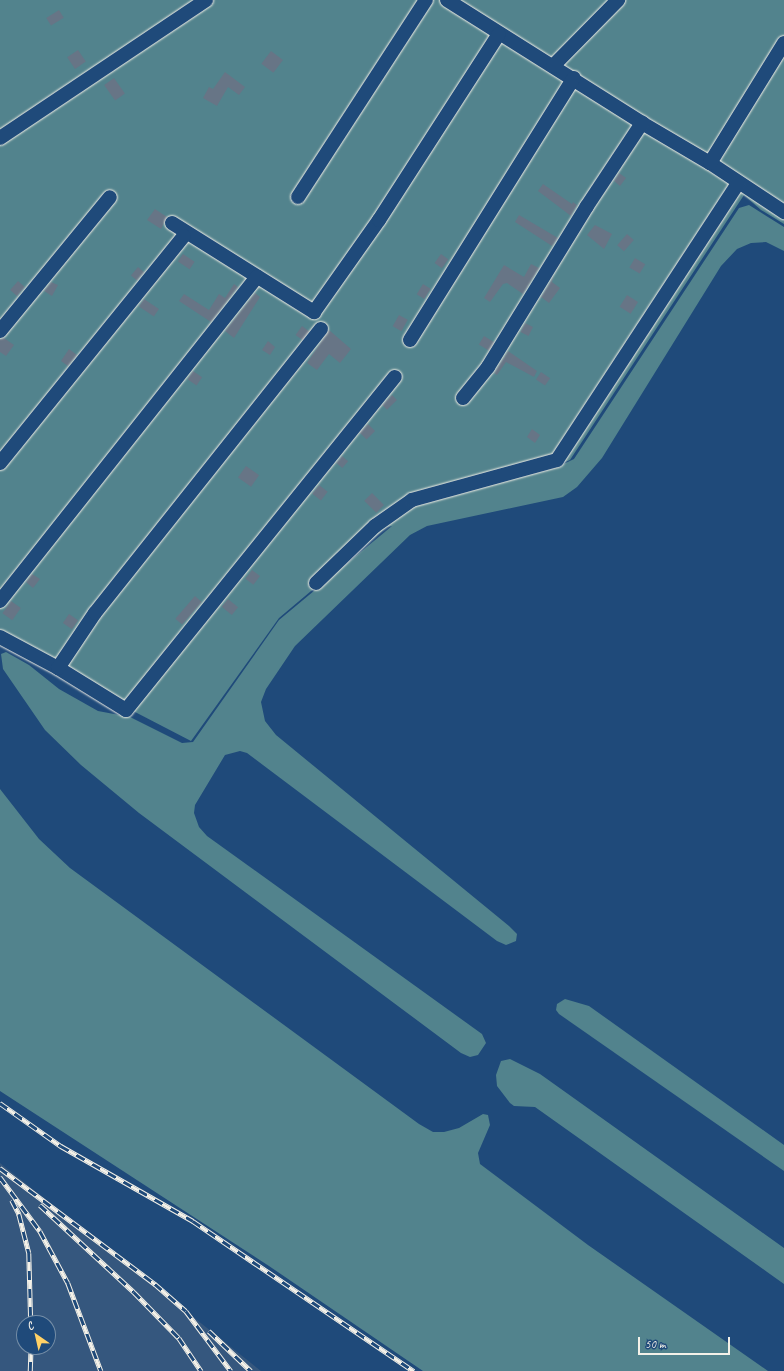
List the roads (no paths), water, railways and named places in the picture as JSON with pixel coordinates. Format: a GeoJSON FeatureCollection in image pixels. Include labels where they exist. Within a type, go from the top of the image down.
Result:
{"type":"FeatureCollection","features":[{"type":"Feature","properties":{"kind":"street"},"geometry":{"type":"LineString","coordinates":[[0,138],[206,0]]}},
{"type":"Feature","properties":{"kind":"street"},"geometry":{"type":"LineString","coordinates":[[298,197],[426,0]]}},
{"type":"Feature","properties":{"kind":"street"},"geometry":{"type":"LineString","coordinates":[[447,0],[499,34],[574,78],[642,123],[710,163],[738,183],[783,209]]}},
{"type":"Feature","properties":{"kind":"street"},"geometry":{"type":"LineString","coordinates":[[553,66],[618,0]]}},
{"type":"Feature","properties":{"kind":"street"},"geometry":{"type":"LineString","coordinates":[[172,223],[314,312],[379,220],[499,34]]}},
{"type":"Feature","properties":{"kind":"street"},"geometry":{"type":"LineString","coordinates":[[710,163],[784,43]]}},
{"type":"Feature","properties":{"kind":"street"},"geometry":{"type":"LineString","coordinates":[[410,340],[574,78]]}},
{"type":"Feature","properties":{"kind":"street"},"geometry":{"type":"LineString","coordinates":[[463,398],[488,366],[587,206],[642,123]]}},
{"type":"Feature","properties":{"kind":"street"},"geometry":{"type":"LineString","coordinates":[[316,583],[375,526],[412,500],[557,460],[738,183]]}},
{"type":"Feature","properties":{"kind":"street"},"geometry":{"type":"LineString","coordinates":[[0,331],[110,197]]}},
{"type":"Feature","properties":{"kind":"street"},"geometry":{"type":"LineString","coordinates":[[0,462],[184,236]]}},
{"type":"Feature","properties":{"kind":"street"},"geometry":{"type":"LineString","coordinates":[[0,601],[257,277]]}},
{"type":"Feature","properties":{"kind":"street"},"geometry":{"type":"LineString","coordinates":[[58,668],[95,613],[321,329]]}},
{"type":"Feature","properties":{"kind":"street"},"geometry":{"type":"LineString","coordinates":[[0,637],[58,668],[126,710],[395,376]]}},
{"type":"Feature","properties":{"kind":"railway"},"geometry":{"type":"LineString","coordinates":[[0,1103],[61,1146],[193,1221],[414,1371]]}},
{"type":"Feature","properties":{"kind":"railway"},"geometry":{"type":"LineString","coordinates":[[0,1168],[155,1284],[186,1311],[231,1371]]}},
{"type":"Feature","properties":{"kind":"railway"},"geometry":{"type":"LineString","coordinates":[[0,1177],[40,1231],[68,1283],[101,1371]]}},
{"type":"Feature","properties":{"kind":"railway"},"geometry":{"type":"LineString","coordinates":[[12,1200],[19,1214],[29,1253],[31,1315]]}},
{"type":"Feature","properties":{"kind":"railway"},"geometry":{"type":"LineString","coordinates":[[40,1205],[134,1292],[179,1338],[201,1371]]}},
{"type":"Feature","properties":{"kind":"railway"},"geometry":{"type":"LineString","coordinates":[[209,1331],[251,1371]]}},
{"type":"Feature","properties":{"kind":"railway"},"geometry":{"type":"LineString","coordinates":[[30,1371],[31,1355]]}}]}
